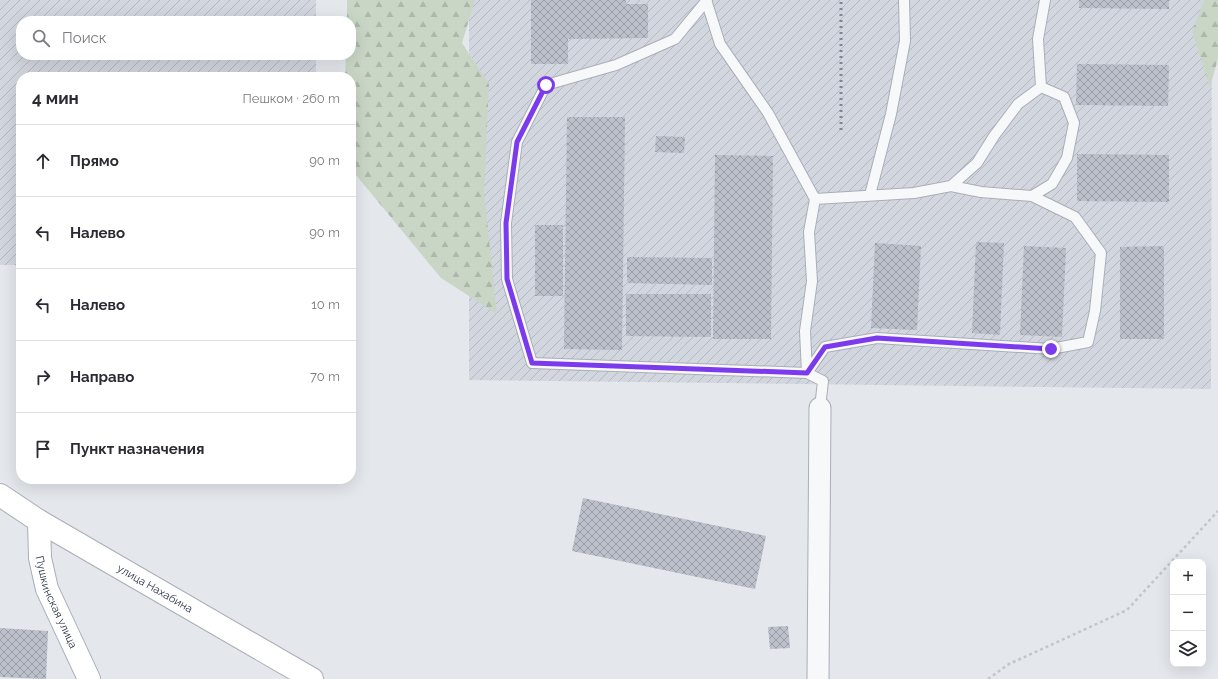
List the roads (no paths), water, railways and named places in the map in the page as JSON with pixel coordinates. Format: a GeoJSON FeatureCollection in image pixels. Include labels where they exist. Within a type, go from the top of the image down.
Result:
{"type":"FeatureCollection","features":[{"type":"Feature","properties":{"kind":"main road","name":"улица Нахабина"},"geometry":{"type":"LineString","coordinates":[[0,495],[39,521],[312,679]]}},
{"type":"Feature","properties":{"kind":"main road","name":"Пушкинская улица"},"geometry":{"type":"LineString","coordinates":[[39,521],[40,558],[47,589],[89,679]]}},
{"type":"Feature","properties":{"kind":"street"},"geometry":{"type":"LineString","coordinates":[[818,679],[820,408]]}},
{"type":"Feature","properties":{"kind":"lane"},"geometry":{"type":"LineString","coordinates":[[870,195],[891,114],[905,41],[904,0]]}},
{"type":"Feature","properties":{"kind":"lane"},"geometry":{"type":"LineString","coordinates":[[1041,87],[1038,39],[1045,0]]}},
{"type":"Feature","properties":{"kind":"lane"},"geometry":{"type":"LineString","coordinates":[[707,1],[720,44],[768,113],[815,199],[809,232],[812,281],[805,331],[807,373]]}},
{"type":"Feature","properties":{"kind":"lane"},"geometry":{"type":"LineString","coordinates":[[707,1],[675,39],[616,64],[546,85],[517,142],[506,223],[507,279],[532,363],[807,373],[823,381],[820,408]]}},
{"type":"Feature","properties":{"kind":"lane"},"geometry":{"type":"LineString","coordinates":[[951,186],[977,163],[994,136],[1018,104],[1041,87]]}},
{"type":"Feature","properties":{"kind":"lane"},"geometry":{"type":"LineString","coordinates":[[1032,196],[1052,184],[1067,158],[1074,123],[1064,97],[1041,87]]}},
{"type":"Feature","properties":{"kind":"lane"},"geometry":{"type":"LineString","coordinates":[[807,373],[825,347],[877,338],[1051,349],[1088,342],[1095,312],[1101,253],[1075,217],[1032,196],[981,192],[951,186],[914,193],[815,199]]}},
{"type":"Feature","properties":{"kind":"railway"},"geometry":{"type":"LineString","coordinates":[[841,0],[841,130]]}}]}
